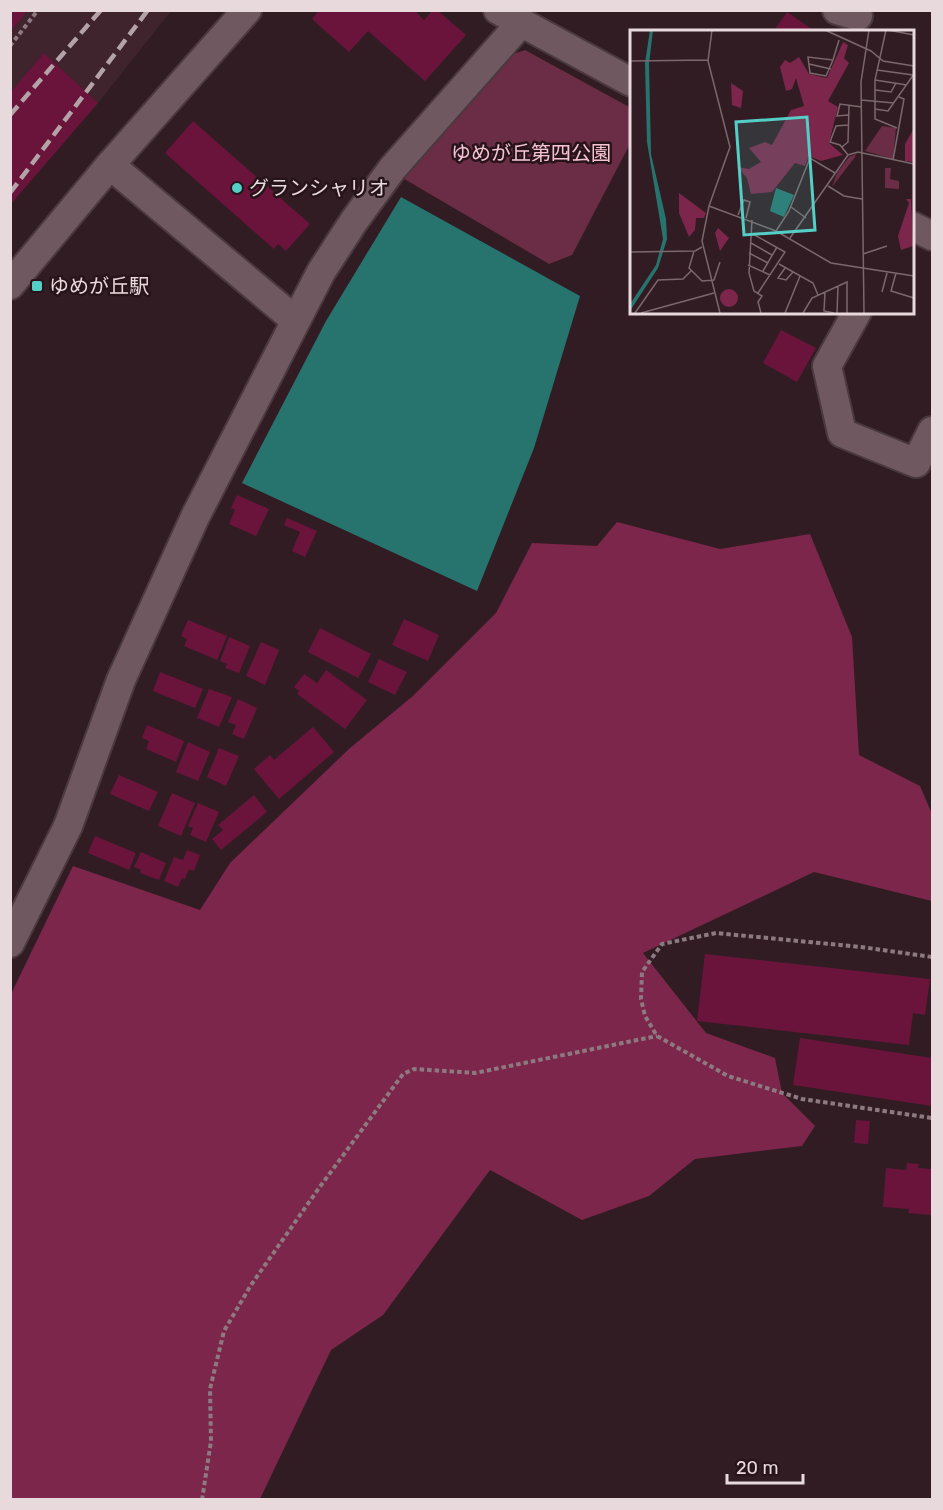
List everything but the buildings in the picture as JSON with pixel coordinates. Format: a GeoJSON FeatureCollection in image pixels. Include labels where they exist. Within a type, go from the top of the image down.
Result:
{"type":"FeatureCollection","features":[{"type":"Feature","properties":{"kind":"street"},"geometry":{"type":"LineString","coordinates":[[10,285],[110,165],[246,10]]}},
{"type":"Feature","properties":{"kind":"street"},"geometry":{"type":"LineString","coordinates":[[10,943],[68,826],[120,680],[195,517],[295,320],[321,272],[354,221],[509,17],[630,81]]}},
{"type":"Feature","properties":{"kind":"street"},"geometry":{"type":"LineString","coordinates":[[110,165],[295,320]]}},
{"type":"Feature","properties":{"kind":"street"},"geometry":{"type":"LineString","coordinates":[[913,226],[933,236]]}},
{"type":"Feature","properties":{"kind":"street"},"geometry":{"type":"LineString","coordinates":[[856,314],[827,366],[842,433],[916,463],[933,431]]}},
{"type":"Feature","properties":{"kind":"path"},"geometry":{"type":"LineString","coordinates":[[10,46],[38,10]]}},
{"type":"Feature","properties":{"kind":"path"},"geometry":{"type":"LineString","coordinates":[[933,957],[861,947],[716,933],[662,944],[642,972],[641,999],[645,1016],[657,1036],[728,1076],[802,1099],[933,1119]]}},
{"type":"Feature","properties":{"kind":"path"},"geometry":{"type":"LineString","coordinates":[[202,1500],[211,1441],[210,1389],[224,1331],[264,1266],[403,1074],[414,1069],[475,1073],[657,1036]]}},
{"type":"Feature","properties":{"kind":"shaded area"},"geometry":{"type":"Polygon","coordinates":[[[11,11],[171,11],[98,103],[44,53],[11,93],[11,11]]]}},
{"type":"Feature","properties":{"kind":"shaded area"},"geometry":{"type":"Polygon","coordinates":[[[617,522],[720,549],[810,534],[852,637],[859,755],[920,786],[932,814],[932,901],[814,872],[643,953],[706,1033],[775,1058],[782,1093],[815,1126],[802,1146],[695,1159],[649,1196],[582,1220],[490,1170],[383,1315],[331,1350],[260,1499],[11,1499],[11,994],[73,866],[200,910],[230,863],[350,748],[413,696],[496,613],[532,543],[597,546],[617,522]]]}},
{"type":"Feature","properties":{"kind":"green space","name":"ゆめが丘第四公園"},"geometry":{"type":"Polygon","coordinates":[[[525,50],[630,107],[630,144],[572,255],[549,264],[401,177],[504,57],[525,50]]]}},
{"type":"Feature","properties":{"kind":"water"},"geometry":{"type":"Polygon","coordinates":[[[401,197],[580,296],[534,448],[477,591],[242,483],[326,321],[401,197]]]}},
{"type":"Feature","properties":{"kind":"railway"},"geometry":{"type":"LineString","coordinates":[[10,115],[101,10]]}},
{"type":"Feature","properties":{"kind":"railway"},"geometry":{"type":"LineString","coordinates":[[10,193],[148,10]]}},
{"type":"Feature","properties":{"kind":"place","name":"グランシャリオ"},"geometry":{"type":"Point","coordinates":[237,188]}},
{"type":"Feature","properties":{"kind":"place","name":"ゆめが丘駅"},"geometry":{"type":"Point","coordinates":[37,286]}}]}
